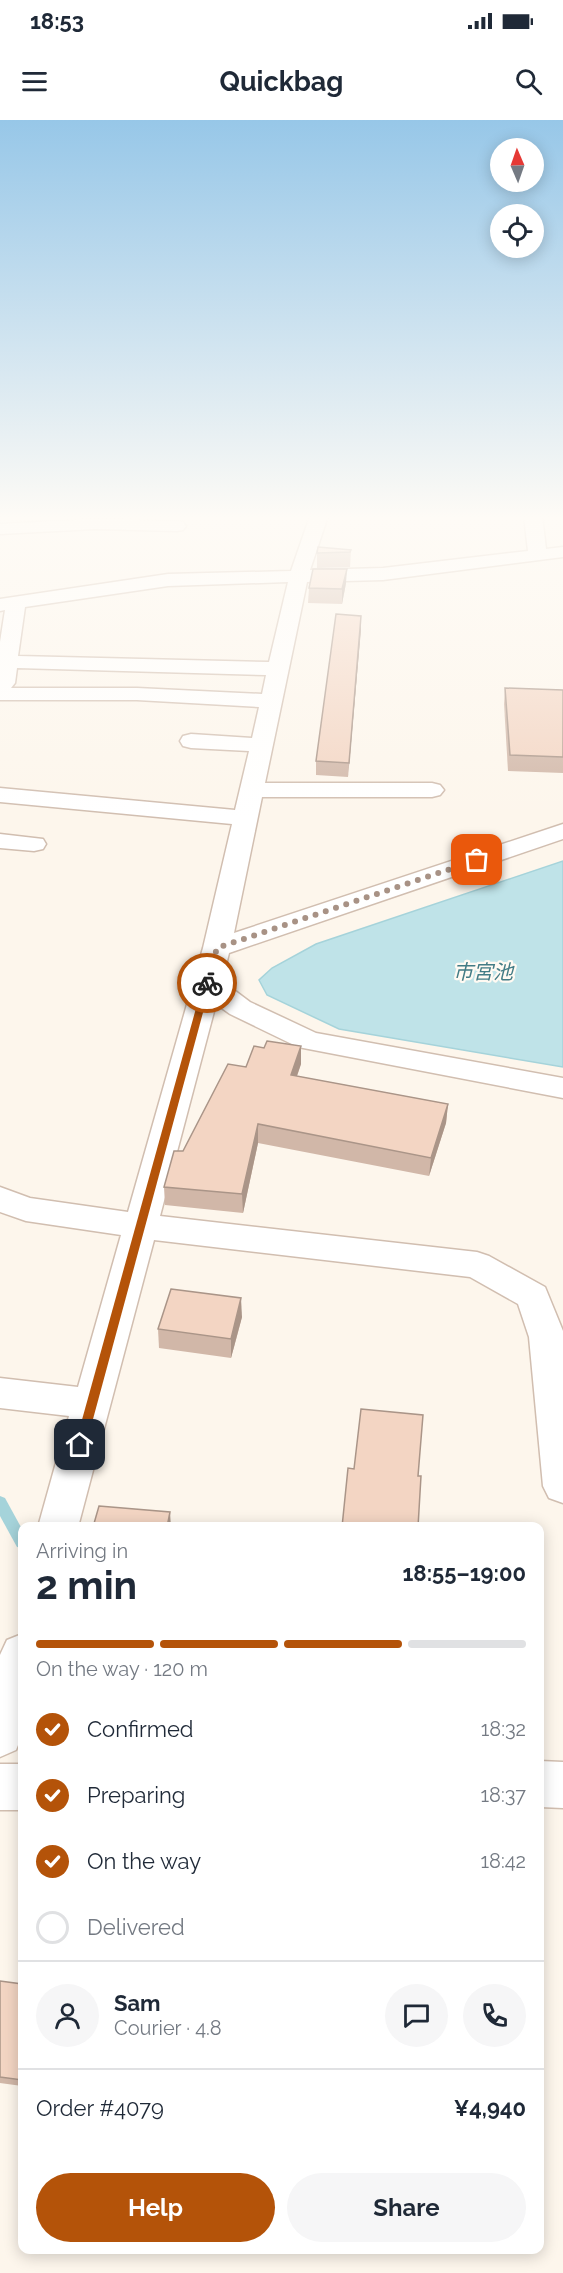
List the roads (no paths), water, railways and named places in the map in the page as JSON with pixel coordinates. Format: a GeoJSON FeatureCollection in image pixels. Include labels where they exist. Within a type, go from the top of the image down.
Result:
{"type":"FeatureCollection","features":[{"type":"Feature","properties":{"kind":"street"},"geometry":{"type":"LineString","coordinates":[[7,616],[1,698],[137,694],[271,701]]}},
{"type":"Feature","properties":{"kind":"street"},"geometry":{"type":"LineString","coordinates":[[59,1522],[217,948],[290,616]]}},
{"type":"Feature","properties":{"kind":"street"},"geometry":{"type":"LineString","coordinates":[[5,665],[278,669]]}},
{"type":"Feature","properties":{"kind":"street"},"geometry":{"type":"LineString","coordinates":[[191,741],[261,746]]}},
{"type":"Feature","properties":{"kind":"street"},"geometry":{"type":"LineString","coordinates":[[251,790],[432,790]]}},
{"type":"Feature","properties":{"kind":"street"},"geometry":{"type":"LineString","coordinates":[[0,795],[245,818]]}},
{"type":"Feature","properties":{"kind":"street"},"geometry":{"type":"LineString","coordinates":[[217,948],[563,831]]}},
{"type":"Feature","properties":{"kind":"street"},"geometry":{"type":"LineString","coordinates":[[0,841],[34,844]]}},
{"type":"Feature","properties":{"kind":"street"},"geometry":{"type":"LineString","coordinates":[[207,983],[240,1008],[308,1041],[563,1088]]}},
{"type":"Feature","properties":{"kind":"street"},"geometry":{"type":"LineString","coordinates":[[0,1199],[26,1209],[140,1226],[477,1264],[533,1296],[548,1337],[563,1486]]}},
{"type":"Feature","properties":{"kind":"street"},"geometry":{"type":"LineString","coordinates":[[0,1393],[92,1404]]}},
{"type":"Feature","properties":{"kind":"street"},"geometry":{"type":"LineString","coordinates":[[0,1735],[18,1669]]}},
{"type":"Feature","properties":{"kind":"street"},"geometry":{"type":"LineString","coordinates":[[544,1784],[563,1785]]}},
{"type":"Feature","properties":{"kind":"street"},"geometry":{"type":"LineString","coordinates":[[0,1787],[18,1787]]}},
{"type":"Feature","properties":{"kind":"water","name":"市宮池"},"geometry":{"type":"Polygon","coordinates":[[[563,861],[563,1067],[339,1029],[267,995],[259,980],[272,968],[316,944],[563,861]]]}},
{"type":"Feature","properties":{"kind":"waterway"},"geometry":{"type":"LineString","coordinates":[[0,1502],[18,1535]]}}]}
